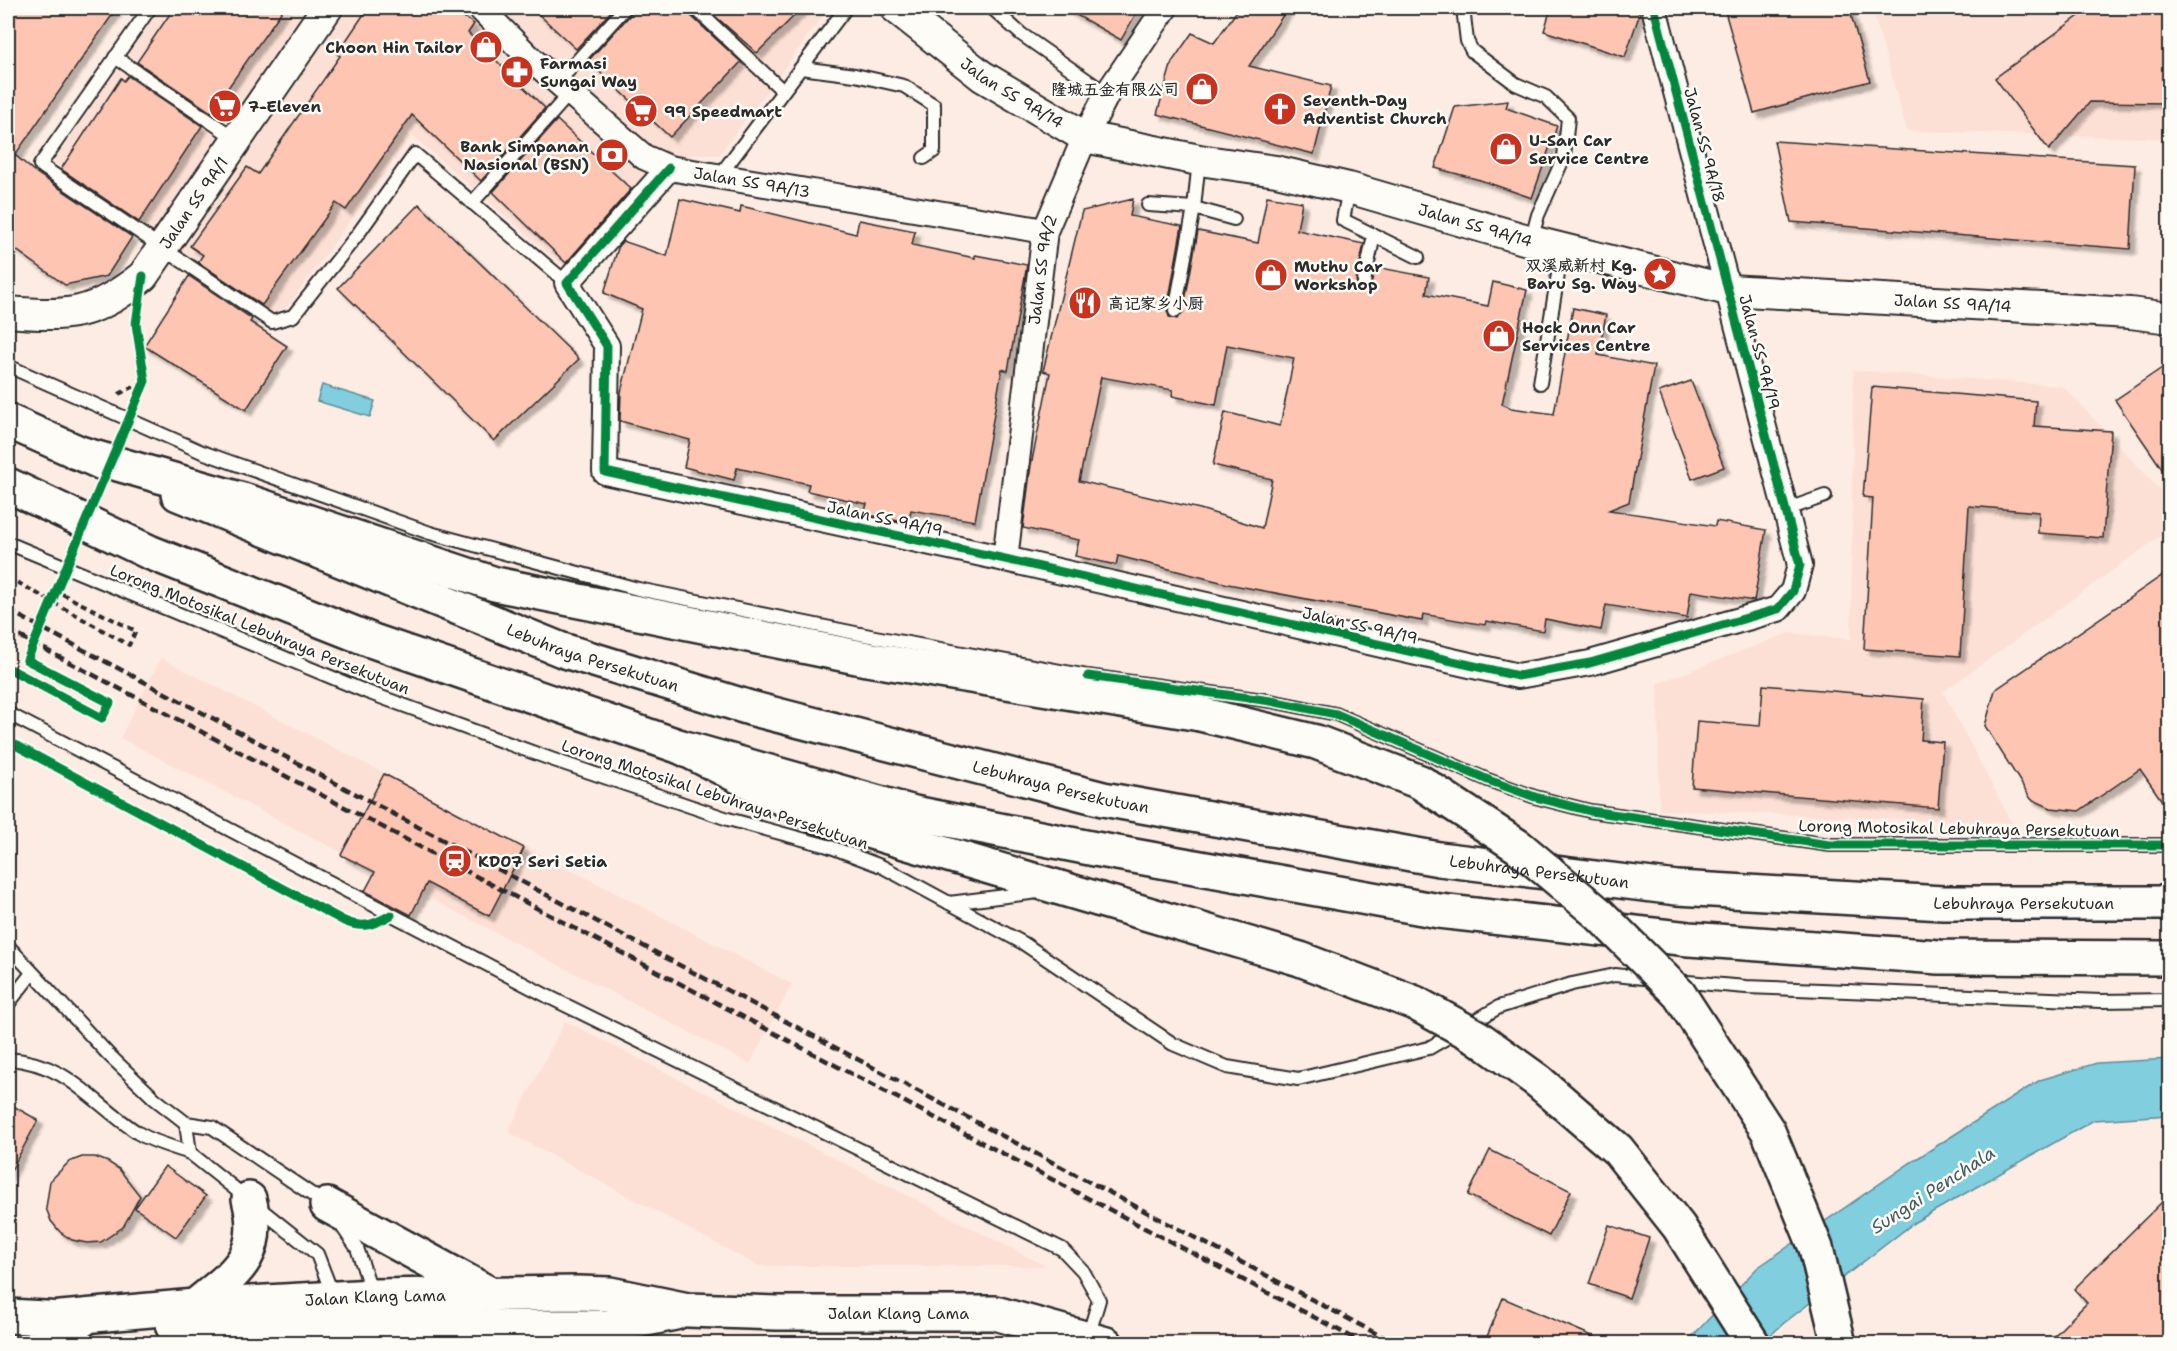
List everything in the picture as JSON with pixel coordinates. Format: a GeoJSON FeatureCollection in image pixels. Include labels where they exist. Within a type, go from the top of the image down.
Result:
{"type":"FeatureCollection","features":[{"type":"Feature","properties":{"kind":"main road","name":"Lebuhraya Persekutuan"},"geometry":{"type":"LineString","coordinates":[[8,421],[76,452],[562,650],[750,708],[1103,799],[1439,859],[1677,888],[1943,903],[2169,903]]}},
{"type":"Feature","properties":{"kind":"main road"},"geometry":{"type":"LineString","coordinates":[[76,452],[243,500],[495,584],[867,659],[1200,714],[1316,742],[1420,782],[1519,847],[1623,938],[1679,993],[1768,1131],[1816,1248],[1839,1344]]}},
{"type":"Feature","properties":{"kind":"main road"},"geometry":{"type":"LineString","coordinates":[[8,485],[149,552],[373,641],[681,747],[914,813],[1095,849],[1439,911],[1689,939],[1939,957],[2169,958]]}},
{"type":"Feature","properties":{"kind":"main road"},"geometry":{"type":"LineString","coordinates":[[681,747],[817,816],[1300,959],[1415,1003],[1477,1037],[1538,1081],[1618,1150],[1679,1227],[1747,1330],[1753,1344]]}},
{"type":"Feature","properties":{"kind":"main road"},"geometry":{"type":"LineString","coordinates":[[195,1306],[239,1270],[251,1246],[254,1220],[249,1198]]}},
{"type":"Feature","properties":{"kind":"main road"},"geometry":{"type":"LineString","coordinates":[[327,1205],[494,1296]]}},
{"type":"Feature","properties":{"kind":"main road","name":"Jalan Klang Lama"},"geometry":{"type":"LineString","coordinates":[[371,1312],[494,1296],[610,1294],[688,1310],[995,1314],[1097,1341]]}},
{"type":"Feature","properties":{"kind":"main road","name":"Jalan Klang Lama"},"geometry":{"type":"LineString","coordinates":[[61,1318],[195,1306],[332,1313],[371,1312],[608,1327],[688,1310]]}},
{"type":"Feature","properties":{"kind":"main road","name":"Jalan Klang Lama"},"geometry":{"type":"LineString","coordinates":[[8,1316],[193,1328],[332,1313]]}},
{"type":"Feature","properties":{"kind":"street","name":"Jalan SS 9A/1"},"geometry":{"type":"LineString","coordinates":[[8,312],[72,314],[97,308],[117,297],[143,276],[327,8]]}},
{"type":"Feature","properties":{"kind":"street","name":"Jalan SS 9A/13"},"geometry":{"type":"LineString","coordinates":[[480,8],[564,88],[644,157],[669,168],[1044,231]]}},
{"type":"Feature","properties":{"kind":"street","name":"Jalan SS 9A/14"},"geometry":{"type":"LineString","coordinates":[[896,8],[982,76],[1085,137],[1199,160],[1276,171],[1349,188],[1531,241],[1728,290],[2169,318]]}},
{"type":"Feature","properties":{"kind":"street","name":"Jalan SS 9A/2"},"geometry":{"type":"LineString","coordinates":[[1005,560],[1044,231],[1085,137],[1107,94],[1165,8]]}},
{"type":"Feature","properties":{"kind":"street","name":"Jalan SS 9A/18"},"geometry":{"type":"LineString","coordinates":[[1653,8],[1728,290]]}},
{"type":"Feature","properties":{"kind":"street"},"geometry":{"type":"LineString","coordinates":[[567,283],[669,168]]}},
{"type":"Feature","properties":{"kind":"street","name":"Jalan SS 9A/19"},"geometry":{"type":"LineString","coordinates":[[567,283],[607,346],[605,472],[1518,676],[1590,663],[1778,609],[1793,591],[1800,565],[1728,290]]}},
{"type":"Feature","properties":{"kind":"lane"},"geometry":{"type":"LineString","coordinates":[[150,8],[40,165],[272,322],[293,315],[358,234],[415,154],[567,283]]}},
{"type":"Feature","properties":{"kind":"lane"},"geometry":{"type":"LineString","coordinates":[[472,203],[625,8]]}},
{"type":"Feature","properties":{"kind":"lane"},"geometry":{"type":"LineString","coordinates":[[694,8],[783,91]]}},
{"type":"Feature","properties":{"kind":"lane"},"geometry":{"type":"LineString","coordinates":[[720,175],[846,8]]}},
{"type":"Feature","properties":{"kind":"lane"},"geometry":{"type":"LineString","coordinates":[[992,8],[1021,34],[1107,94]]}},
{"type":"Feature","properties":{"kind":"lane"},"geometry":{"type":"LineString","coordinates":[[1463,8],[1467,41],[1472,51],[1516,84],[1546,97],[1568,118],[1564,157],[1538,215],[1531,241]]}},
{"type":"Feature","properties":{"kind":"lane"},"geometry":{"type":"LineString","coordinates":[[115,57],[236,139]]}},
{"type":"Feature","properties":{"kind":"lane"},"geometry":{"type":"LineString","coordinates":[[801,68],[855,75],[904,86],[934,105],[934,151],[924,158]]}},
{"type":"Feature","properties":{"kind":"lane"},"geometry":{"type":"LineString","coordinates":[[1175,311],[1194,208],[1199,160]]}},
{"type":"Feature","properties":{"kind":"lane"},"geometry":{"type":"LineString","coordinates":[[1349,188],[1343,220],[1418,257]]}},
{"type":"Feature","properties":{"kind":"lane"},"geometry":{"type":"LineString","coordinates":[[1148,205],[1194,208],[1234,219]]}},
{"type":"Feature","properties":{"kind":"lane"},"geometry":{"type":"LineString","coordinates":[[1364,282],[1374,235]]}},
{"type":"Feature","properties":{"kind":"lane"},"geometry":{"type":"LineString","coordinates":[[1540,383],[1562,249]]}},
{"type":"Feature","properties":{"kind":"lane","name":"Lorong Motosikal Lebuhraya Persekutuan"},"geometry":{"type":"LineString","coordinates":[[8,366],[202,452],[430,533],[638,589],[875,637],[1088,676],[1270,701],[1336,714],[1488,780],[1535,797],[1590,810],[1830,845],[2169,845]]}},
{"type":"Feature","properties":{"kind":"lane"},"geometry":{"type":"LineString","coordinates":[[1785,510],[1825,496]]}},
{"type":"Feature","properties":{"kind":"lane","name":"Lorong Motosikal Lebuhraya Persekutuan"},"geometry":{"type":"LineString","coordinates":[[8,543],[367,692],[551,759],[728,819],[828,846],[870,862],[1023,943],[1173,1044],[1227,1066],[1298,1079],[1429,1047],[1499,1007],[1572,984],[1615,975],[1746,987],[2101,1001],[2169,1000]]}},
{"type":"Feature","properties":{"kind":"lane"},"geometry":{"type":"LineString","coordinates":[[1088,676],[1164,708]]}},
{"type":"Feature","properties":{"kind":"lane"},"geometry":{"type":"LineString","coordinates":[[11,715],[547,996],[1062,1249],[1083,1271],[1099,1300],[1097,1341]]}},
{"type":"Feature","properties":{"kind":"lane"},"geometry":{"type":"LineString","coordinates":[[949,903],[1060,889]]}},
{"type":"Feature","properties":{"kind":"lane"},"geometry":{"type":"LineString","coordinates":[[8,946],[108,1054],[155,1099],[186,1124],[212,1127],[327,1205],[357,1248],[371,1312]]}},
{"type":"Feature","properties":{"kind":"lane"},"geometry":{"type":"LineString","coordinates":[[8,1004],[32,973]]}},
{"type":"Feature","properties":{"kind":"lane"},"geometry":{"type":"LineString","coordinates":[[8,1059],[21,1059],[57,1070],[140,1134],[190,1153],[249,1198],[317,1254],[332,1313]]}},
{"type":"Feature","properties":{"kind":"lane"},"geometry":{"type":"LineString","coordinates":[[186,1124],[190,1153]]}},
{"type":"Feature","properties":{"kind":"path"},"geometry":{"type":"LineString","coordinates":[[140,393],[145,381],[143,370]]}},
{"type":"Feature","properties":{"kind":"path"},"geometry":{"type":"LineString","coordinates":[[8,577],[129,645],[136,631],[56,591]]}},
{"type":"Feature","properties":{"kind":"path"},"geometry":{"type":"LineString","coordinates":[[48,611],[61,580]]}},
{"type":"Feature","properties":{"kind":"shaded area"},"geometry":{"type":"Polygon","coordinates":[[[160,8],[829,8],[719,155],[691,155],[584,284],[412,136],[288,306],[273,314],[53,161],[160,8]]]}},
{"type":"Feature","properties":{"kind":"shaded area"},"geometry":{"type":"Polygon","coordinates":[[[1872,8],[2169,8],[2169,139],[1907,131],[1872,8]]]}},
{"type":"Feature","properties":{"kind":"shaded area"},"geometry":{"type":"Polygon","coordinates":[[[1853,370],[2063,386],[2169,499],[2169,530],[1943,692],[2012,823],[1659,810],[1658,683],[1789,633],[1851,639],[1853,370]]]}},
{"type":"Feature","properties":{"kind":"shaded area","name":"KD07 Seri Setia"},"geometry":{"type":"Polygon","coordinates":[[[161,658],[792,984],[750,1064],[120,738],[161,658]]]}},
{"type":"Feature","properties":{"kind":"shaded area"},"geometry":{"type":"Polygon","coordinates":[[[565,1021],[1046,1266],[758,1266],[508,1132],[565,1021]]]}},
{"type":"Feature","properties":{"kind":"water"},"geometry":{"type":"Polygon","coordinates":[[[322,385],[375,401],[370,417],[317,401],[322,385]]]}},
{"type":"Feature","properties":{"kind":"water","name":"Sungai Penchala"},"geometry":{"type":"Polygon","coordinates":[[[2169,1059],[2169,1115],[2094,1120],[1915,1222],[1784,1323],[1762,1343],[1685,1344],[1757,1268],[1910,1163],[2040,1080],[2097,1063],[2169,1059]]]}},
{"type":"Feature","properties":{"kind":"building"},"geometry":{"type":"Polygon","coordinates":[[[8,8],[117,8],[15,155],[35,172],[132,237],[107,276],[65,285],[8,244],[8,8]]]}},
{"type":"Feature","properties":{"kind":"building"},"geometry":{"type":"Polygon","coordinates":[[[174,8],[284,8],[211,112],[137,62],[174,8]]]}},
{"type":"Feature","properties":{"kind":"building"},"geometry":{"type":"Polygon","coordinates":[[[368,8],[450,8],[474,24],[468,33],[545,108],[481,181],[412,115],[346,210],[336,203],[262,305],[198,262],[203,255],[190,246],[247,167],[258,174],[340,56],[337,54],[368,8]]]}},
{"type":"Feature","properties":{"kind":"building"},"geometry":{"type":"Polygon","coordinates":[[[532,8],[614,8],[576,49],[532,8]]]}},
{"type":"Feature","properties":{"kind":"building"},"geometry":{"type":"Polygon","coordinates":[[[633,8],[687,8],[689,14],[741,62],[670,137],[588,61],[631,14],[633,8]]]}},
{"type":"Feature","properties":{"kind":"building"},"geometry":{"type":"Polygon","coordinates":[[[706,8],[802,8],[757,53],[706,8]]]}},
{"type":"Feature","properties":{"kind":"building"},"geometry":{"type":"Polygon","coordinates":[[[1064,8],[1139,8],[1121,40],[1064,8]]]}},
{"type":"Feature","properties":{"kind":"building"},"geometry":{"type":"Polygon","coordinates":[[[1239,8],[1288,8],[1249,66],[1331,86],[1314,154],[1157,114],[1172,62],[1192,33],[1214,43],[1239,8]]]}},
{"type":"Feature","properties":{"kind":"building"},"geometry":{"type":"Polygon","coordinates":[[[1551,8],[1623,8],[1640,13],[1625,57],[1544,31],[1551,8]]]}},
{"type":"Feature","properties":{"kind":"building"},"geometry":{"type":"Polygon","coordinates":[[[1724,8],[1849,8],[1870,81],[1754,113],[1724,8]]]}},
{"type":"Feature","properties":{"kind":"building"},"geometry":{"type":"Polygon","coordinates":[[[2090,8],[2169,8],[2169,103],[2090,102],[2049,150],[1995,78],[2090,8]]]}},
{"type":"Feature","properties":{"kind":"building"},"geometry":{"type":"Polygon","coordinates":[[[128,76],[202,126],[139,222],[61,169],[121,78],[124,81],[128,76]]]}},
{"type":"Feature","properties":{"kind":"building"},"geometry":{"type":"Polygon","coordinates":[[[1508,101],[1506,108],[1557,126],[1532,198],[1480,180],[1435,168],[1455,107],[1508,101]]]}},
{"type":"Feature","properties":{"kind":"building"},"geometry":{"type":"Polygon","coordinates":[[[557,120],[631,189],[566,263],[493,192],[557,120]]]}},
{"type":"Feature","properties":{"kind":"building"},"geometry":{"type":"Polygon","coordinates":[[[1774,141],[2135,165],[2130,249],[1791,222],[1774,141]]]}},
{"type":"Feature","properties":{"kind":"building"},"geometry":{"type":"Polygon","coordinates":[[[1267,196],[1302,202],[1297,230],[1364,244],[1356,281],[1362,290],[1370,287],[1376,267],[1429,277],[1426,294],[1488,306],[1493,282],[1527,290],[1502,404],[1511,408],[1554,414],[1573,308],[1606,315],[1598,355],[1654,366],[1629,502],[1609,510],[1715,526],[1716,521],[1766,530],[1754,601],[1691,591],[1687,618],[1606,605],[1601,630],[1545,619],[1543,631],[1486,621],[1485,625],[1423,614],[1422,621],[1228,584],[1118,556],[1116,565],[1075,556],[1079,540],[1023,528],[1031,465],[1050,373],[1043,371],[1082,211],[1133,199],[1130,216],[1182,226],[1167,310],[1169,317],[1177,319],[1183,312],[1198,231],[1258,243],[1267,196]],[[1227,345],[1216,405],[1172,396],[1173,390],[1101,377],[1079,481],[1200,509],[1262,528],[1272,479],[1213,465],[1225,412],[1280,426],[1294,358],[1227,345]]]}},
{"type":"Feature","properties":{"kind":"building"},"geometry":{"type":"Polygon","coordinates":[[[680,199],[740,213],[741,206],[856,234],[859,220],[915,231],[912,245],[975,258],[975,255],[1027,265],[1008,371],[1002,369],[975,521],[911,510],[908,523],[864,514],[867,504],[807,491],[809,484],[737,468],[734,480],[684,467],[690,440],[620,421],[621,392],[642,309],[604,293],[619,245],[623,241],[667,256],[680,199]]]}},
{"type":"Feature","properties":{"kind":"building"},"geometry":{"type":"Polygon","coordinates":[[[419,204],[579,359],[494,441],[338,288],[419,204]]]}},
{"type":"Feature","properties":{"kind":"building"},"geometry":{"type":"Polygon","coordinates":[[[189,276],[252,319],[250,322],[287,346],[246,410],[144,346],[189,276]]]}},
{"type":"Feature","properties":{"kind":"building"},"geometry":{"type":"Polygon","coordinates":[[[2162,368],[2169,379],[2169,479],[2115,400],[2162,368]]]}},
{"type":"Feature","properties":{"kind":"building"},"geometry":{"type":"Polygon","coordinates":[[[1691,381],[1724,467],[1692,479],[1659,392],[1691,381]]]}},
{"type":"Feature","properties":{"kind":"building"},"geometry":{"type":"Polygon","coordinates":[[[1872,387],[2036,401],[2034,426],[2111,431],[2103,538],[2038,533],[2039,512],[1969,506],[1960,656],[1864,649],[1873,498],[1863,497],[1872,387]]]}},
{"type":"Feature","properties":{"kind":"building"},"geometry":{"type":"Polygon","coordinates":[[[2169,571],[2169,811],[2140,769],[2079,811],[2051,808],[2031,799],[1985,726],[1995,690],[2169,571]]]}},
{"type":"Feature","properties":{"kind":"building"},"geometry":{"type":"Polygon","coordinates":[[[1763,685],[1924,699],[1921,740],[1943,742],[1938,808],[1692,787],[1697,721],[1760,726],[1763,685]]]}},
{"type":"Feature","properties":{"kind":"building"},"geometry":{"type":"Polygon","coordinates":[[[384,774],[524,848],[489,916],[427,883],[411,915],[365,891],[375,872],[341,855],[384,774]]]}},
{"type":"Feature","properties":{"kind":"building"},"geometry":{"type":"Polygon","coordinates":[[[8,1103],[38,1120],[8,1176],[8,1103]]]}},
{"type":"Feature","properties":{"kind":"building"},"geometry":{"type":"Polygon","coordinates":[[[1490,1150],[1571,1191],[1549,1236],[1468,1195],[1490,1150]]]}},
{"type":"Feature","properties":{"kind":"building"},"geometry":{"type":"Polygon","coordinates":[[[82,1157],[95,1157],[119,1169],[140,1196],[123,1227],[101,1242],[87,1243],[72,1240],[60,1232],[51,1221],[46,1208],[50,1181],[69,1162],[82,1157]]]}},
{"type":"Feature","properties":{"kind":"building"},"geometry":{"type":"Polygon","coordinates":[[[165,1166],[206,1196],[176,1237],[135,1208],[165,1166]]]}},
{"type":"Feature","properties":{"kind":"building"},"geometry":{"type":"Polygon","coordinates":[[[2169,1195],[2169,1344],[2046,1344],[2087,1303],[2074,1289],[2169,1195]]]}},
{"type":"Feature","properties":{"kind":"building"},"geometry":{"type":"Polygon","coordinates":[[[1609,1225],[1649,1238],[1629,1298],[1589,1284],[1609,1225]]]}},
{"type":"Feature","properties":{"kind":"building"},"geometry":{"type":"Polygon","coordinates":[[[1503,1298],[1611,1344],[1497,1344],[1486,1339],[1503,1298]]]}},
{"type":"Feature","properties":{"kind":"railway"},"geometry":{"type":"LineString","coordinates":[[8,610],[1396,1344]]}},
{"type":"Feature","properties":{"kind":"railway"},"geometry":{"type":"LineString","coordinates":[[8,630],[1365,1344]]}},
{"type":"Feature","properties":{"kind":"cycle path"},"geometry":{"type":"LineString","coordinates":[[669,168],[567,283],[607,346],[605,472],[1005,559],[1518,676],[1590,663],[1778,609],[1793,591],[1800,565],[1654,8]]}},
{"type":"Feature","properties":{"kind":"cycle path"},"geometry":{"type":"LineString","coordinates":[[8,668],[102,718],[110,703],[27,660],[145,381],[136,324],[143,276]]}},
{"type":"Feature","properties":{"kind":"cycle path"},"geometry":{"type":"LineString","coordinates":[[1088,676],[1271,701],[1336,714],[1488,780],[1535,797],[1590,811],[1830,845],[2170,845]]}},
{"type":"Feature","properties":{"kind":"cycle path"},"geometry":{"type":"LineString","coordinates":[[8,741],[344,921],[357,925],[368,925],[391,915]]}},
{"type":"Feature","properties":{"kind":"place","name":"Choon Hin Tailor"},"geometry":{"type":"Point","coordinates":[486,47]}},
{"type":"Feature","properties":{"kind":"place","name":"Farmasi Sungai Way"},"geometry":{"type":"Point","coordinates":[517,72]}},
{"type":"Feature","properties":{"kind":"place","name":"隆城五金有限公司"},"geometry":{"type":"Point","coordinates":[1202,89]}},
{"type":"Feature","properties":{"kind":"place","name":"7-Eleven"},"geometry":{"type":"Point","coordinates":[225,106]}},
{"type":"Feature","properties":{"kind":"place","name":"Seventh-Day Adventist Church"},"geometry":{"type":"Point","coordinates":[1280,109]}},
{"type":"Feature","properties":{"kind":"place","name":"99 Speedmart"},"geometry":{"type":"Point","coordinates":[641,111]}},
{"type":"Feature","properties":{"kind":"place","name":"U-San Car Service Centre"},"geometry":{"type":"Point","coordinates":[1506,149]}},
{"type":"Feature","properties":{"kind":"place","name":"Bank Simpanan Nasional (BSN)"},"geometry":{"type":"Point","coordinates":[612,155]}},
{"type":"Feature","properties":{"kind":"place","name":"双溪威新村 Kg. Baru Sg. Way"},"geometry":{"type":"Point","coordinates":[1660,274]}},
{"type":"Feature","properties":{"kind":"place","name":"Muthu Car Workshop"},"geometry":{"type":"Point","coordinates":[1271,275]}},
{"type":"Feature","properties":{"kind":"place","name":"高记家乡小厨"},"geometry":{"type":"Point","coordinates":[1085,303]}},
{"type":"Feature","properties":{"kind":"place","name":"Hock Onn Car Services Centre"},"geometry":{"type":"Point","coordinates":[1499,336]}},
{"type":"Feature","properties":{"kind":"place","name":"KD07 Seri Setia"},"geometry":{"type":"Point","coordinates":[455,861]}}]}
